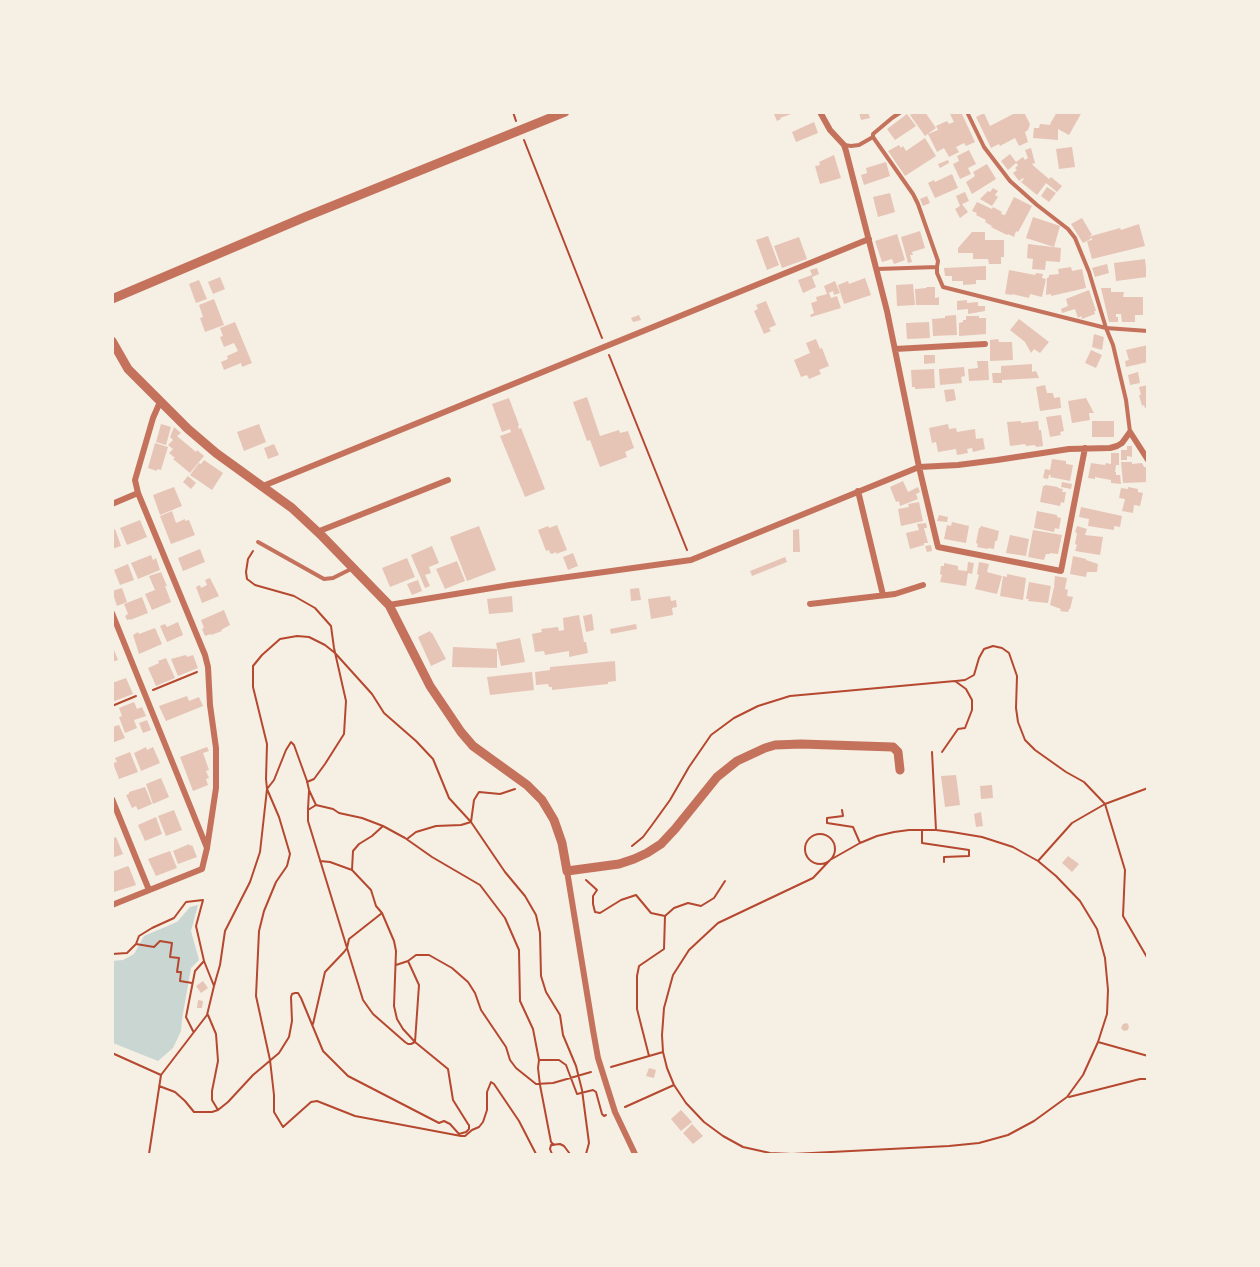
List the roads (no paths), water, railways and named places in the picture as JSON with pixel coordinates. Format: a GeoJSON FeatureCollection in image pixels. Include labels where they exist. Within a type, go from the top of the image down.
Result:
{"type":"FeatureCollection","features":[{"type":"Feature","properties":{"kind":"street"},"geometry":{"type":"LineString","coordinates":[[112,299],[305,217],[565,112]]}},
{"type":"Feature","properties":{"kind":"street"},"geometry":{"type":"LineString","coordinates":[[820,112],[830,130],[844,145],[877,269],[938,547],[1061,571],[1085,448]]}},
{"type":"Feature","properties":{"kind":"street"},"geometry":{"type":"LineString","coordinates":[[263,486],[869,239]]}},
{"type":"Feature","properties":{"kind":"street"},"geometry":{"type":"LineString","coordinates":[[112,341],[128,369],[188,429],[216,453],[292,508],[389,605],[430,686],[460,732],[473,746],[527,785],[542,800],[554,820],[562,843],[601,1066],[615,1112],[635,1155]]}},
{"type":"Feature","properties":{"kind":"street"},"geometry":{"type":"LineString","coordinates":[[895,348],[985,344]]}},
{"type":"Feature","properties":{"kind":"street"},"geometry":{"type":"LineString","coordinates":[[112,905],[202,869],[216,788],[216,748],[205,655],[138,493],[135,480],[160,402]]}},
{"type":"Feature","properties":{"kind":"street"},"geometry":{"type":"LineString","coordinates":[[389,605],[510,585],[691,560],[919,467],[968,464],[1069,449],[1110,448],[1122,443],[1131,432],[1148,460]]}},
{"type":"Feature","properties":{"kind":"street"},"geometry":{"type":"LineString","coordinates":[[317,532],[448,480]]}},
{"type":"Feature","properties":{"kind":"street"},"geometry":{"type":"LineString","coordinates":[[858,491],[883,595]]}},
{"type":"Feature","properties":{"kind":"street"},"geometry":{"type":"LineString","coordinates":[[112,504],[138,493]]}},
{"type":"Feature","properties":{"kind":"street"},"geometry":{"type":"LineString","coordinates":[[810,604],[895,594],[923,585]]}},
{"type":"Feature","properties":{"kind":"street"},"geometry":{"type":"LineString","coordinates":[[112,613],[207,848]]}},
{"type":"Feature","properties":{"kind":"street"},"geometry":{"type":"LineString","coordinates":[[567,871],[619,864],[647,853],[661,844],[675,829],[717,777],[737,761],[765,747],[795,744],[893,747],[898,752],[900,770]]}},
{"type":"Feature","properties":{"kind":"street"},"geometry":{"type":"LineString","coordinates":[[112,799],[149,890]]}},
{"type":"Feature","properties":{"kind":"lane"},"geometry":{"type":"LineString","coordinates":[[844,145],[859,145],[873,137],[873,134],[902,112]]}},
{"type":"Feature","properties":{"kind":"lane"},"geometry":{"type":"LineString","coordinates":[[967,112],[984,147],[1010,181],[1075,238],[1089,272],[1113,345],[1131,432]]}},
{"type":"Feature","properties":{"kind":"lane"},"geometry":{"type":"LineString","coordinates":[[873,137],[918,204],[938,261],[937,273],[943,287],[1106,328],[1148,331]]}},
{"type":"Feature","properties":{"kind":"lane"},"geometry":{"type":"LineString","coordinates":[[877,269],[937,267]]}},
{"type":"Feature","properties":{"kind":"lane"},"geometry":{"type":"LineString","coordinates":[[258,542],[324,579],[333,578],[353,568]]}}]}
